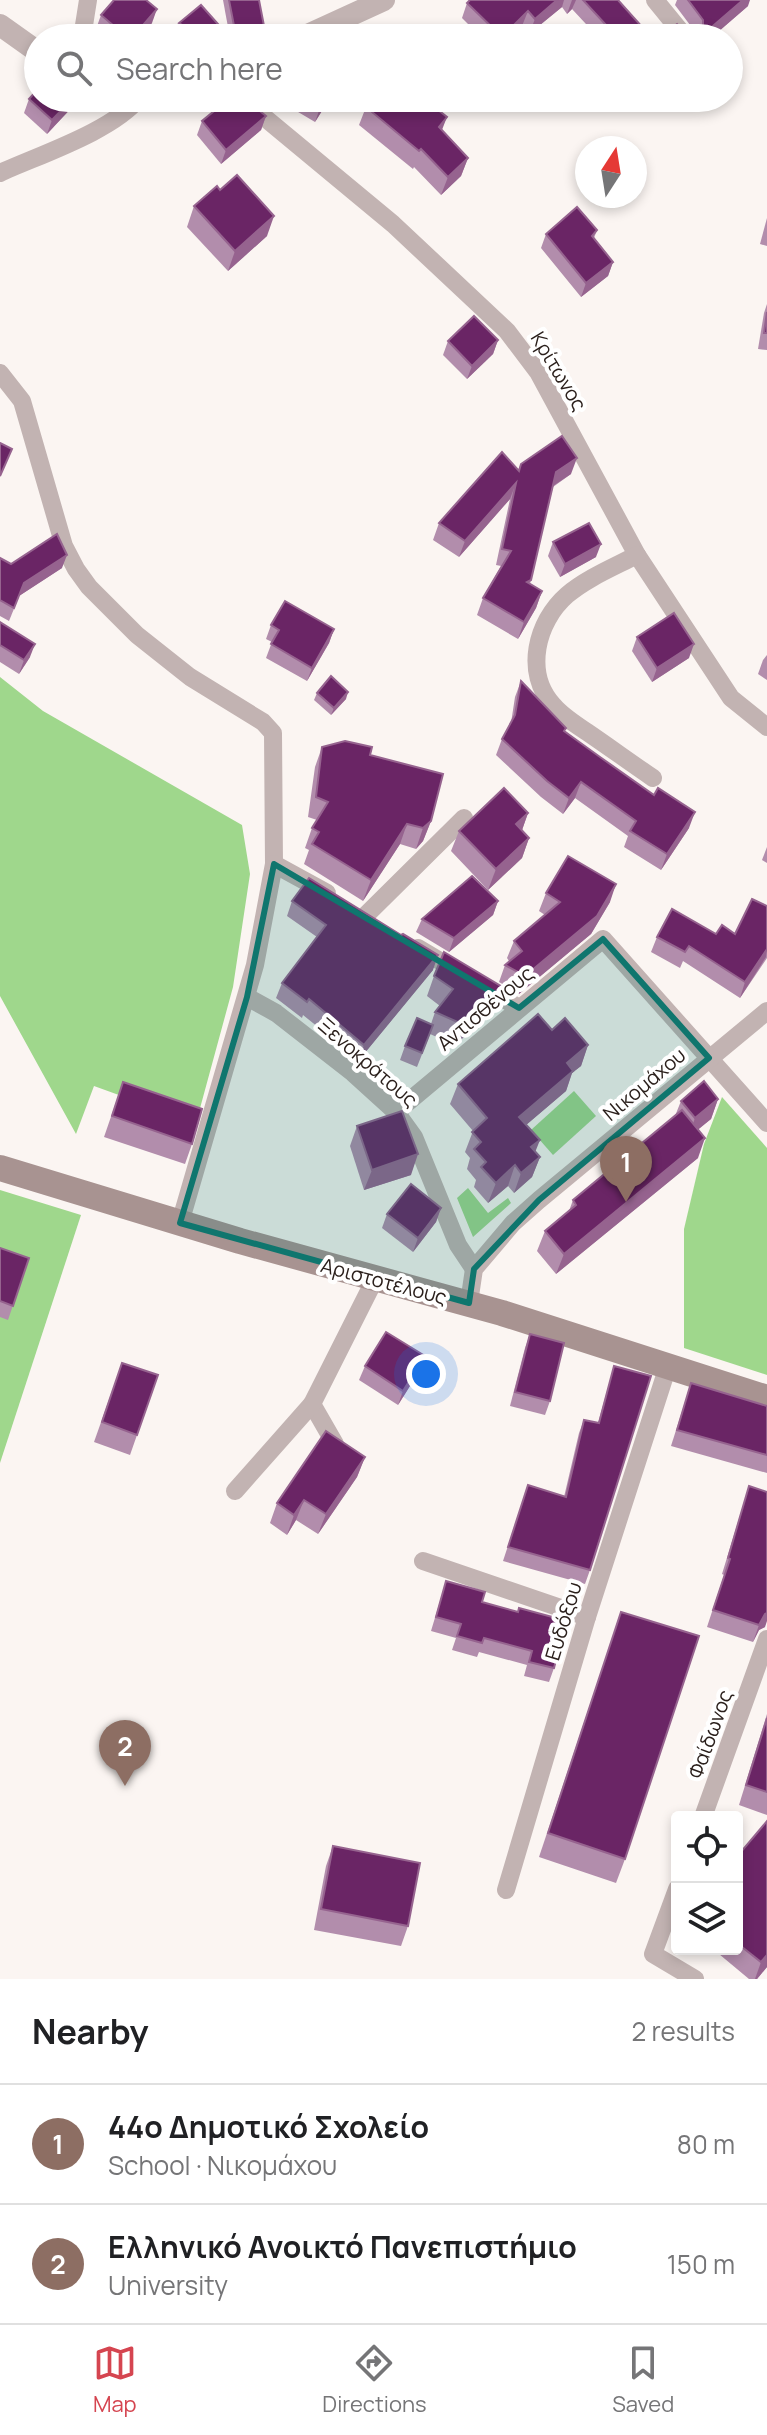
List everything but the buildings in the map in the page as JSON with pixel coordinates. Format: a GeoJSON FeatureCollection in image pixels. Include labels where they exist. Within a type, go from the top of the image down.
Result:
{"type":"FeatureCollection","features":[{"type":"Feature","properties":{"kind":"main road","name":"Αριστοτέλους"},"geometry":{"type":"LineString","coordinates":[[0,1168],[180,1223],[469,1303],[767,1398]]}},
{"type":"Feature","properties":{"kind":"street"},"geometry":{"type":"LineString","coordinates":[[84,24],[88,0]]}},
{"type":"Feature","properties":{"kind":"street"},"geometry":{"type":"LineString","coordinates":[[332,24],[384,0]]}},
{"type":"Feature","properties":{"kind":"street"},"geometry":{"type":"LineString","coordinates":[[655,0],[675,24]]}},
{"type":"Feature","properties":{"kind":"street"},"geometry":{"type":"LineString","coordinates":[[0,25],[24,42]]}},
{"type":"Feature","properties":{"kind":"street"},"geometry":{"type":"LineString","coordinates":[[0,173],[107,125],[125,112]]}},
{"type":"Feature","properties":{"kind":"street","name":"Κρίτωνος"},"geometry":{"type":"LineString","coordinates":[[258,112],[393,224],[507,331],[538,372],[637,555],[731,698],[767,727]]}},
{"type":"Feature","properties":{"kind":"street"},"geometry":{"type":"LineString","coordinates":[[0,373],[22,401],[64,546],[89,587],[137,635],[190,677],[263,722],[273,733],[274,864],[255,965],[180,1223]]}},
{"type":"Feature","properties":{"kind":"street"},"geometry":{"type":"LineString","coordinates":[[637,555],[579,587],[558,604],[544,628],[538,646],[536,669],[540,687],[554,707],[653,778]]}},
{"type":"Feature","properties":{"kind":"street"},"geometry":{"type":"LineString","coordinates":[[274,864],[358,912],[464,818]]}},
{"type":"Feature","properties":{"kind":"street"},"geometry":{"type":"LineString","coordinates":[[404,939],[519,1008]]}},
{"type":"Feature","properties":{"kind":"street","name":"Αντισθένους"},"geometry":{"type":"LineString","coordinates":[[396,1112],[603,939],[709,1058]]}},
{"type":"Feature","properties":{"kind":"street","name":"Ξενοκράτους"},"geometry":{"type":"LineString","coordinates":[[247,997],[286,1021],[353,1073],[396,1112],[414,1137],[458,1245],[474,1269]]}},
{"type":"Feature","properties":{"kind":"street","name":"Νικομάχου"},"geometry":{"type":"LineString","coordinates":[[474,1269],[513,1223],[539,1200],[767,1011]]}},
{"type":"Feature","properties":{"kind":"street"},"geometry":{"type":"LineString","coordinates":[[709,1058],[767,1123]]}},
{"type":"Feature","properties":{"kind":"street"},"geometry":{"type":"LineString","coordinates":[[469,1303],[474,1269]]}},
{"type":"Feature","properties":{"kind":"street"},"geometry":{"type":"LineString","coordinates":[[235,1491],[312,1404],[375,1279]]}},
{"type":"Feature","properties":{"kind":"street","name":"Ευδόξου"},"geometry":{"type":"LineString","coordinates":[[506,1890],[587,1617],[668,1366]]}},
{"type":"Feature","properties":{"kind":"street"},"geometry":{"type":"LineString","coordinates":[[312,1404],[335,1444]]}},
{"type":"Feature","properties":{"kind":"street"},"geometry":{"type":"LineString","coordinates":[[423,1561],[587,1617]]}},
{"type":"Feature","properties":{"kind":"street"},"geometry":{"type":"LineString","coordinates":[[751,1686],[767,1639]]}},
{"type":"Feature","properties":{"kind":"street","name":"Φαίδωνος"},"geometry":{"type":"LineString","coordinates":[[705,1811],[751,1686],[767,1698]]}},
{"type":"Feature","properties":{"kind":"street"},"geometry":{"type":"LineString","coordinates":[[671,1905],[653,1954],[695,1979]]}},
{"type":"Feature","properties":{"kind":"highlighted area"},"geometry":{"type":"Polygon","coordinates":[[[274,864],[519,1008],[603,939],[709,1058],[539,1200],[474,1269],[469,1303],[180,1223],[247,997],[274,864]]]}},
{"type":"Feature","properties":{"kind":"green space"},"geometry":{"type":"Polygon","coordinates":[[[0,677],[43,711],[242,825],[250,874],[233,987],[196,1123],[94,1086],[76,1134],[0,996],[0,677]]]}},
{"type":"Feature","properties":{"kind":"green space"},"geometry":{"type":"Polygon","coordinates":[[[574,1091],[596,1116],[553,1155],[531,1130],[574,1091]]]}},
{"type":"Feature","properties":{"kind":"green space"},"geometry":{"type":"Polygon","coordinates":[[[722,1097],[767,1148],[767,1375],[684,1348],[684,1229],[704,1144],[722,1097]]]}},
{"type":"Feature","properties":{"kind":"green space"},"geometry":{"type":"Polygon","coordinates":[[[468,1188],[488,1213],[508,1198],[511,1203],[473,1237],[457,1198],[468,1188]]]}},
{"type":"Feature","properties":{"kind":"green space"},"geometry":{"type":"Polygon","coordinates":[[[0,1190],[81,1215],[0,1463],[0,1190]]]}},
{"type":"Feature","properties":{"kind":"place","name":"44ο Δημοτικό Σχολείο"},"geometry":{"type":"Point","coordinates":[626,1202]}},
{"type":"Feature","properties":{"kind":"place","name":"Ελληνικό Ανοικτό Πανεπιστήμιο"},"geometry":{"type":"Point","coordinates":[125,1786]}}]}
